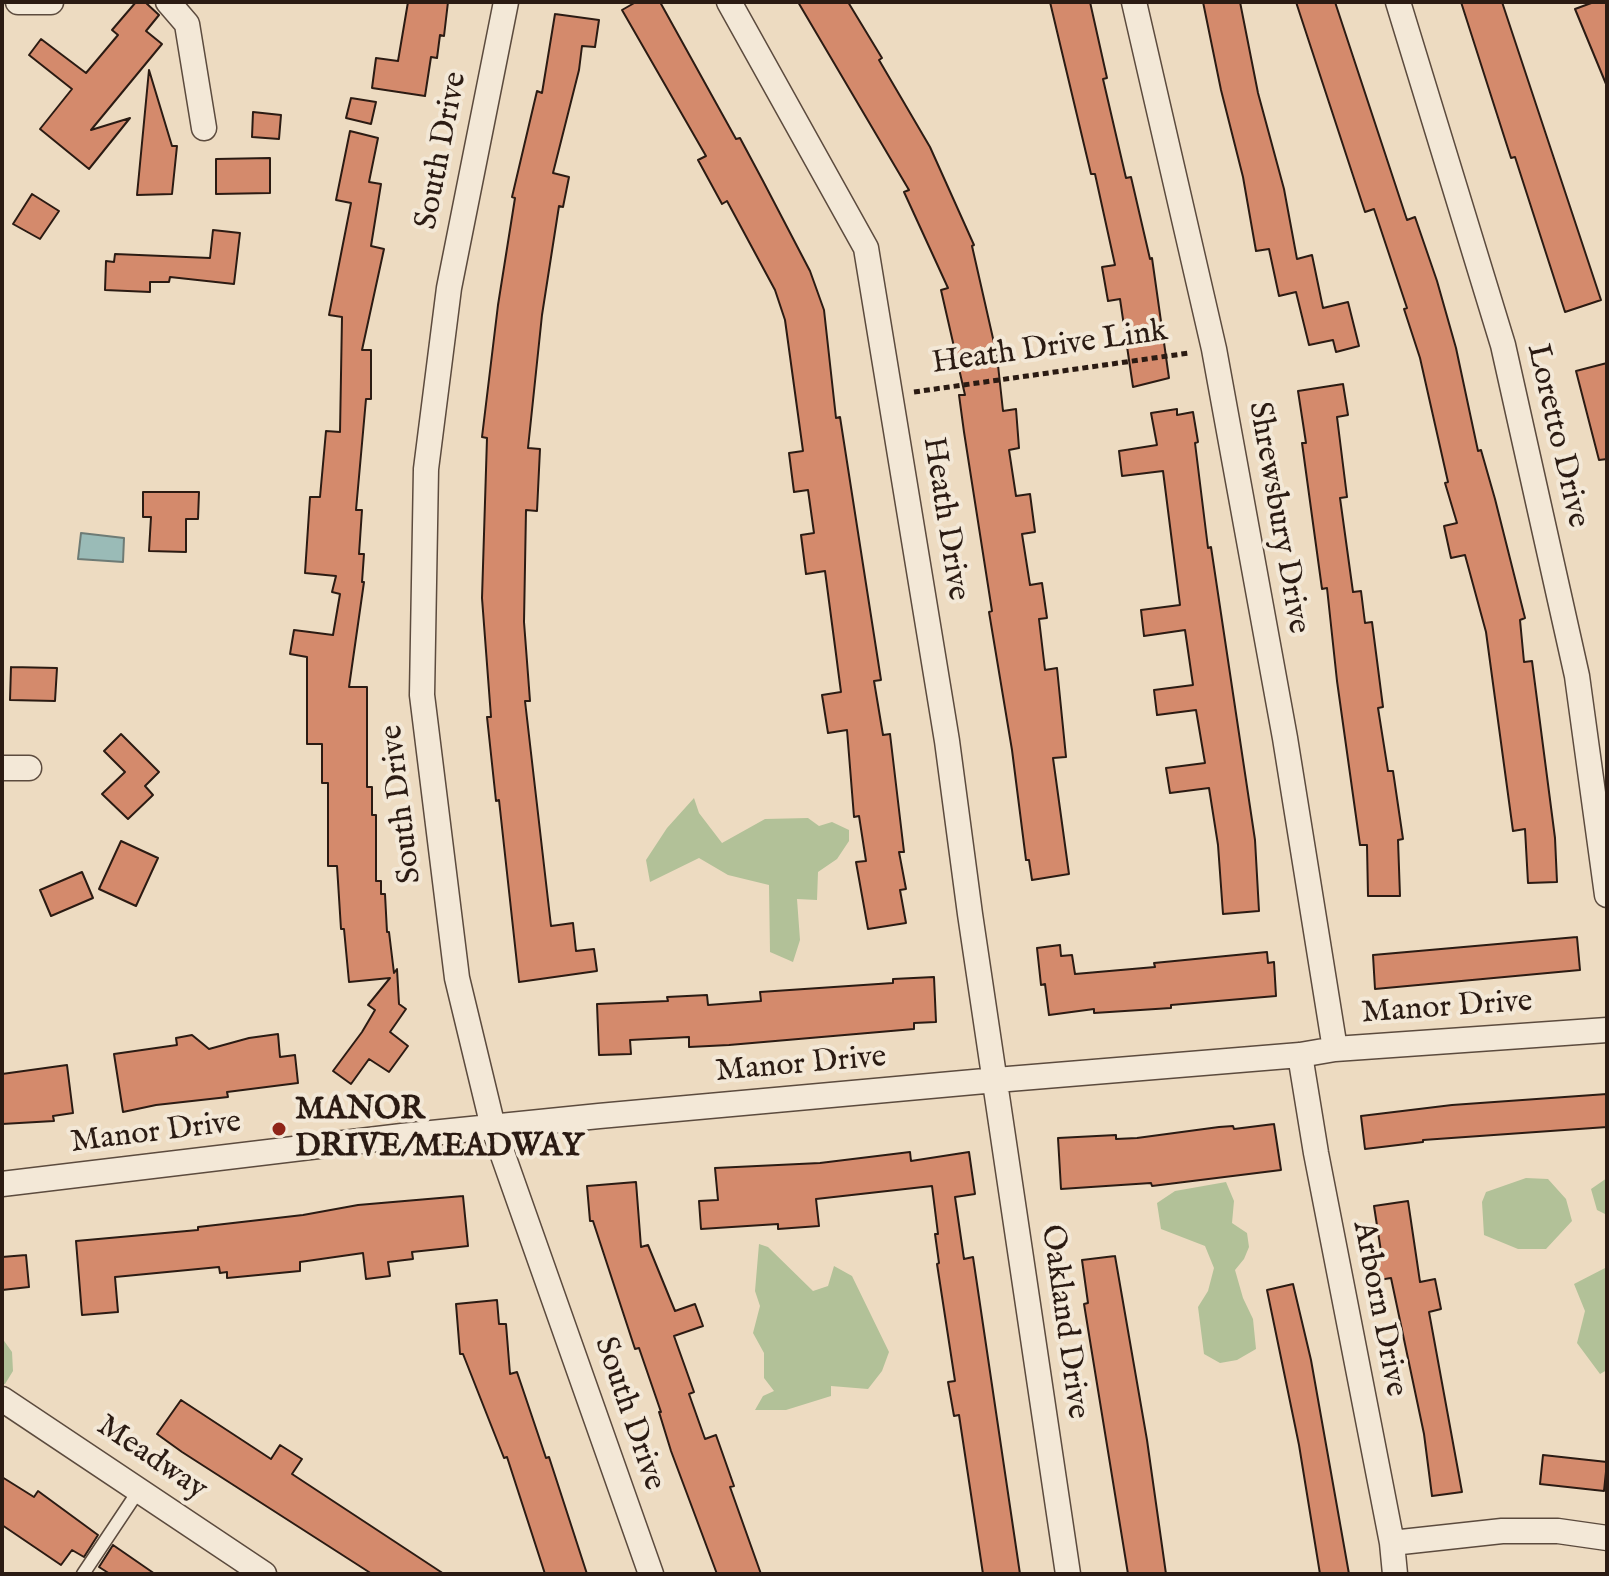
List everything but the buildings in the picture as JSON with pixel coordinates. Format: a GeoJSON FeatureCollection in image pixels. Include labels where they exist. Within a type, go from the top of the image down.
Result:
{"type":"FeatureCollection","features":[{"type":"Feature","properties":{"kind":"street"},"geometry":{"type":"LineString","coordinates":[[18,2],[51,2]]}},
{"type":"Feature","properties":{"kind":"street"},"geometry":{"type":"LineString","coordinates":[[168,2],[187,24],[204,128]]}},
{"type":"Feature","properties":{"kind":"street","name":"South Drive"},"geometry":{"type":"LineString","coordinates":[[506,2],[449,288],[426,469],[422,695],[457,978],[493,1127],[651,1574]]}},
{"type":"Feature","properties":{"kind":"street","name":"Heath Drive"},"geometry":{"type":"LineString","coordinates":[[729,2],[866,248],[947,741],[996,1080]]}},
{"type":"Feature","properties":{"kind":"street","name":"Shrewsbury Drive"},"geometry":{"type":"LineString","coordinates":[[1134,2],[1214,349],[1285,738],[1335,1049]]}},
{"type":"Feature","properties":{"kind":"street","name":"Loretto Drive"},"geometry":{"type":"LineString","coordinates":[[1398,2],[1503,345],[1577,676],[1607,895]]}},
{"type":"Feature","properties":{"kind":"street"},"geometry":{"type":"LineString","coordinates":[[2,768],[29,768]]}},
{"type":"Feature","properties":{"kind":"street","name":"Manor Drive"},"geometry":{"type":"LineString","coordinates":[[2,1184],[493,1127],[1300,1055],[1335,1049],[1607,1030]]}},
{"type":"Feature","properties":{"kind":"street","name":"Arborn Drive"},"geometry":{"type":"LineString","coordinates":[[1300,1055],[1337,1271],[1392,1543],[1395,1574]]}},
{"type":"Feature","properties":{"kind":"street","name":"Oakland Drive"},"geometry":{"type":"LineString","coordinates":[[996,1080],[1068,1574]]}},
{"type":"Feature","properties":{"kind":"street","name":"Meadway"},"geometry":{"type":"LineString","coordinates":[[2,1399],[264,1574]]}},
{"type":"Feature","properties":{"kind":"street"},"geometry":{"type":"LineString","coordinates":[[1392,1543],[1502,1531],[1558,1531],[1607,1538]]}},
{"type":"Feature","properties":{"kind":"lane"},"geometry":{"type":"LineString","coordinates":[[83,1574],[139,1490]]}},
{"type":"Feature","properties":{"kind":"path","name":"Heath Drive Link"},"geometry":{"type":"LineString","coordinates":[[892,395],[1214,349]]}},
{"type":"Feature","properties":{"kind":"green space"},"geometry":{"type":"Polygon","coordinates":[[[694,798],[699,813],[722,843],[765,819],[808,818],[819,826],[832,822],[849,830],[849,841],[837,859],[818,872],[817,900],[797,899],[800,940],[793,962],[770,952],[769,885],[728,875],[699,858],[650,882],[646,860],[667,828],[694,798]]]}},
{"type":"Feature","properties":{"kind":"green space"},"geometry":{"type":"Polygon","coordinates":[[[1526,1178],[1548,1179],[1566,1199],[1572,1221],[1546,1249],[1518,1249],[1484,1235],[1482,1202],[1486,1192],[1526,1178]]]}},
{"type":"Feature","properties":{"kind":"green space"},"geometry":{"type":"Polygon","coordinates":[[[1607,1178],[1607,1215],[1597,1210],[1591,1189],[1607,1178]]]}},
{"type":"Feature","properties":{"kind":"green space"},"geometry":{"type":"Polygon","coordinates":[[[1226,1182],[1234,1201],[1232,1223],[1247,1233],[1249,1247],[1235,1270],[1253,1319],[1256,1349],[1237,1360],[1220,1363],[1204,1354],[1198,1307],[1208,1291],[1214,1268],[1205,1246],[1161,1229],[1157,1203],[1175,1191],[1226,1182]]]}},
{"type":"Feature","properties":{"kind":"green space"},"geometry":{"type":"Polygon","coordinates":[[[759,1244],[768,1247],[813,1291],[828,1286],[834,1266],[852,1276],[889,1352],[882,1371],[868,1389],[831,1386],[831,1396],[786,1410],[755,1410],[763,1396],[774,1391],[764,1378],[764,1353],[753,1333],[760,1306],[755,1291],[759,1244]]]}},
{"type":"Feature","properties":{"kind":"green space"},"geometry":{"type":"Polygon","coordinates":[[[1607,1267],[1607,1370],[1600,1374],[1577,1343],[1585,1311],[1574,1284],[1607,1267]]]}},
{"type":"Feature","properties":{"kind":"green space"},"geometry":{"type":"Polygon","coordinates":[[[2,1338],[12,1352],[13,1371],[5,1384],[2,1384],[2,1338]]]}},
{"type":"Feature","properties":{"kind":"water"},"geometry":{"type":"Polygon","coordinates":[[[81,533],[124,538],[123,562],[78,559],[81,533]]]}},
{"type":"Feature","properties":{"kind":"place","name":"MANOR DRIVE/MEADWAY"},"geometry":{"type":"Point","coordinates":[279,1129]}}]}
